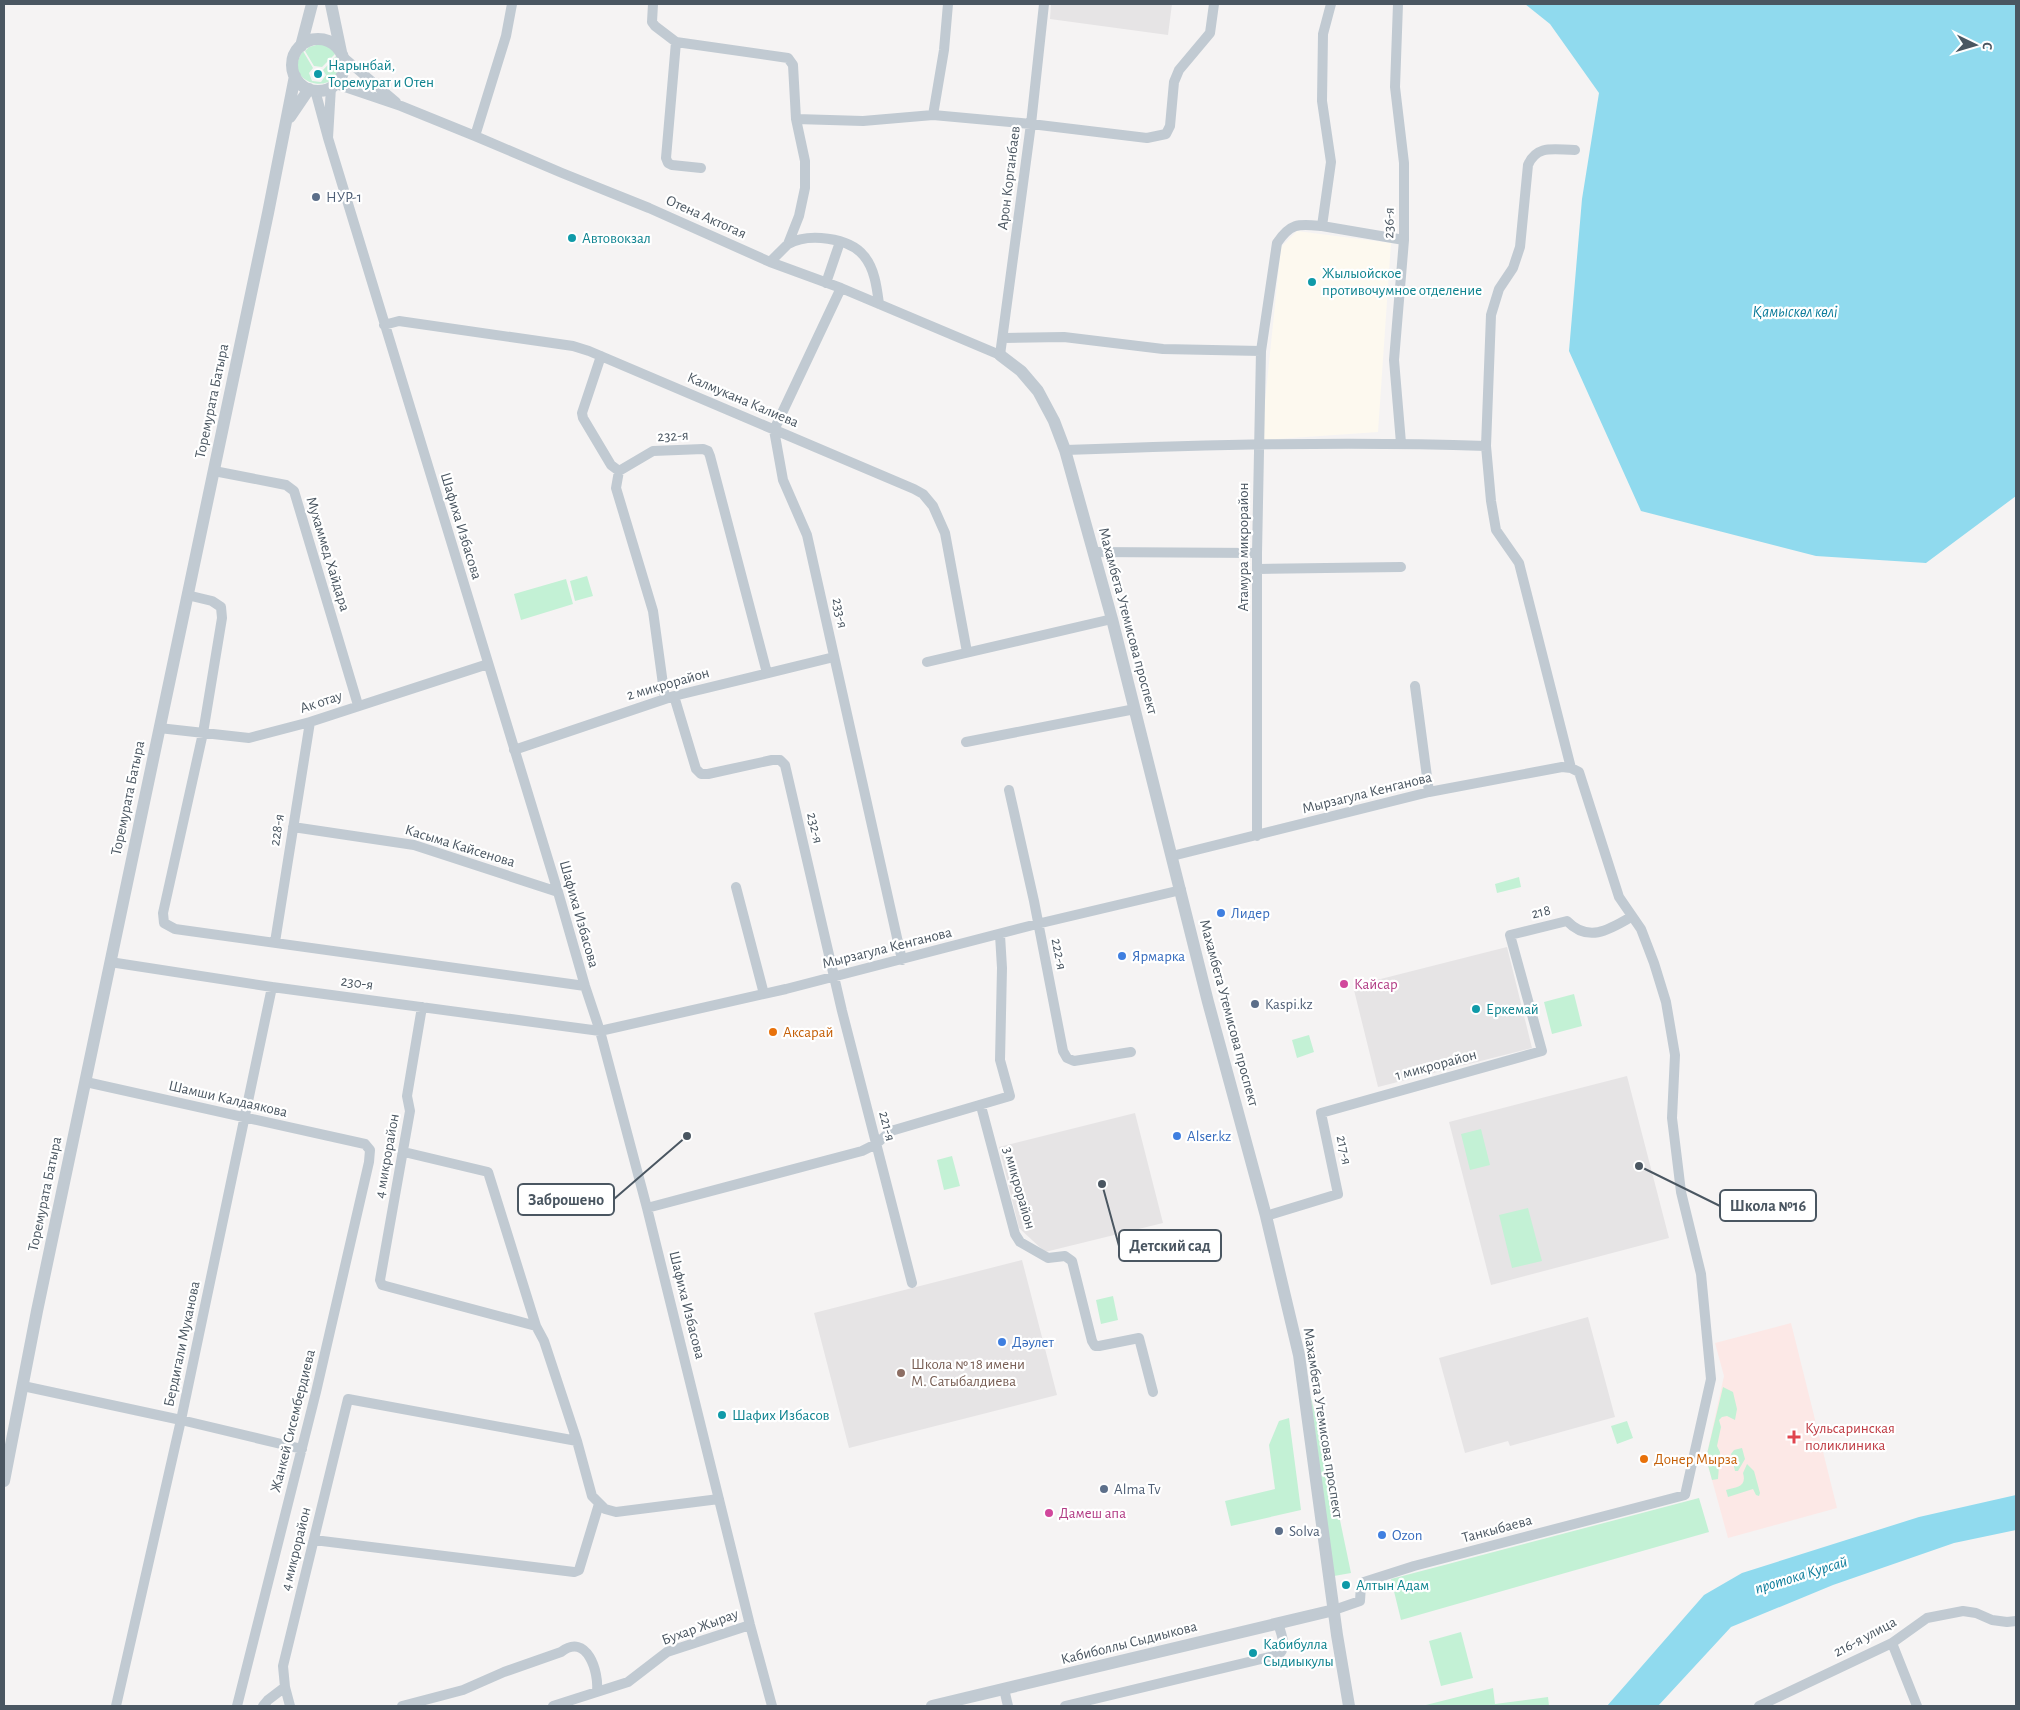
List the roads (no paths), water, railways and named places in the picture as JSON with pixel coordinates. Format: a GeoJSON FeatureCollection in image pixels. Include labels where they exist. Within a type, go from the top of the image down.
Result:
{"type":"FeatureCollection","features":[{"type":"Feature","properties":{"kind":"street"},"geometry":{"type":"LineString","coordinates":[[312,4],[301,46],[294,56],[292,64],[295,76],[312,90]]}},
{"type":"Feature","properties":{"kind":"street"},"geometry":{"type":"LineString","coordinates":[[328,138],[334,85],[342,74],[342,54],[330,4]]}},
{"type":"Feature","properties":{"kind":"street"},"geometry":{"type":"LineString","coordinates":[[475,136],[506,36],[512,4]]}},
{"type":"Feature","properties":{"kind":"street"},"geometry":{"type":"LineString","coordinates":[[653,4],[652,22],[676,42],[788,58],[794,65],[796,119],[805,161],[805,188],[799,216],[788,244],[770,262]]}},
{"type":"Feature","properties":{"kind":"street"},"geometry":{"type":"LineString","coordinates":[[933,115],[944,50],[948,4]]}},
{"type":"Feature","properties":{"kind":"street","name":"Арон Корганбаев"},"geometry":{"type":"LineString","coordinates":[[1000,355],[1004,338],[1031,124],[1044,4]]}},
{"type":"Feature","properties":{"kind":"street"},"geometry":{"type":"LineString","coordinates":[[796,119],[863,122],[933,115],[1031,124],[1147,138],[1166,134],[1170,126],[1174,82],[1179,70],[1210,33],[1214,4]]}},
{"type":"Feature","properties":{"kind":"street"},"geometry":{"type":"LineString","coordinates":[[1322,226],[1330,162],[1322,100],[1323,34],[1331,4]]}},
{"type":"Feature","properties":{"kind":"street","name":"236-я"},"geometry":{"type":"LineString","coordinates":[[1398,4],[1395,87],[1404,163],[1404,240],[1394,360],[1401,443]]}},
{"type":"Feature","properties":{"kind":"street"},"geometry":{"type":"LineString","coordinates":[[301,46],[311,40],[322,39],[333,43],[342,54]]}},
{"type":"Feature","properties":{"kind":"street"},"geometry":{"type":"LineString","coordinates":[[676,42],[666,158],[668,163],[672,165],[701,168]]}},
{"type":"Feature","properties":{"kind":"street","name":"Отена Актогая"},"geometry":{"type":"LineString","coordinates":[[342,54],[400,106]]}},
{"type":"Feature","properties":{"kind":"street","name":"Торемурата Батыра"},"geometry":{"type":"LineString","coordinates":[[4,1482],[37,1311],[295,76]]}},
{"type":"Feature","properties":{"kind":"street"},"geometry":{"type":"LineString","coordinates":[[287,121],[312,90],[334,85]]}},
{"type":"Feature","properties":{"kind":"street","name":"Отена Актогая"},"geometry":{"type":"LineString","coordinates":[[334,85],[400,106],[475,136],[650,208],[770,262],[841,288],[1000,355]]}},
{"type":"Feature","properties":{"kind":"street","name":"Шафиха Избасова"},"geometry":{"type":"LineString","coordinates":[[312,90],[600,1031],[648,1208],[750,1625],[772,1706]]}},
{"type":"Feature","properties":{"kind":"street"},"geometry":{"type":"LineString","coordinates":[[1575,150],[1540,150],[1532,155],[1528,165],[1520,247],[1513,268],[1499,289],[1491,315],[1486,446],[1491,502],[1496,530],[1519,563],[1571,768],[1579,772],[1619,897],[1631,917]]}},
{"type":"Feature","properties":{"kind":"street","name":"Атамура микрорайон"},"geometry":{"type":"LineString","coordinates":[[1257,836],[1257,553],[1262,351],[1277,243],[1285,230],[1298,224],[1322,226],[1404,240]]}},
{"type":"Feature","properties":{"kind":"street"},"geometry":{"type":"LineString","coordinates":[[788,244],[805,238],[818,237],[856,247],[865,257],[875,280],[880,304]]}},
{"type":"Feature","properties":{"kind":"street"},"geometry":{"type":"LineString","coordinates":[[826,283],[840,242]]}},
{"type":"Feature","properties":{"kind":"street"},"geometry":{"type":"LineString","coordinates":[[774,430],[841,288]]}},
{"type":"Feature","properties":{"kind":"street","name":"Калмукана Калиева"},"geometry":{"type":"LineString","coordinates":[[384,325],[399,321],[573,346],[601,356],[923,494],[933,506],[945,533],[967,652]]}},
{"type":"Feature","properties":{"kind":"street"},"geometry":{"type":"LineString","coordinates":[[1004,338],[1064,336],[1163,349],[1262,351]]}},
{"type":"Feature","properties":{"kind":"street","name":"Махамбета Утемисова проспект"},"geometry":{"type":"LineString","coordinates":[[1000,355],[1021,371],[1038,391],[1054,421],[1065,450],[1135,708],[1300,1355],[1334,1610],[1349,1706]]}},
{"type":"Feature","properties":{"kind":"street"},"geometry":{"type":"LineString","coordinates":[[601,356],[582,413],[583,418],[611,465],[620,471]]}},
{"type":"Feature","properties":{"kind":"street","name":"233-я"},"geometry":{"type":"LineString","coordinates":[[774,430],[783,480],[807,535],[902,960]]}},
{"type":"Feature","properties":{"kind":"street"},"geometry":{"type":"LineString","coordinates":[[1065,450],[1259,443],[1401,443],[1486,446]]}},
{"type":"Feature","properties":{"kind":"street","name":"232-я"},"geometry":{"type":"LineString","coordinates":[[767,673],[708,451],[703,449],[653,451],[620,471],[616,488],[653,611],[669,698],[696,769],[701,774],[708,774],[772,760],[780,760],[785,765],[834,976]]}},
{"type":"Feature","properties":{"kind":"street","name":"Мухаммед Хайдара"},"geometry":{"type":"LineString","coordinates":[[214,471],[286,485],[294,491],[358,705]]}},
{"type":"Feature","properties":{"kind":"street"},"geometry":{"type":"LineString","coordinates":[[1093,552],[1257,553]]}},
{"type":"Feature","properties":{"kind":"street"},"geometry":{"type":"LineString","coordinates":[[1258,569],[1401,567]]}},
{"type":"Feature","properties":{"kind":"street"},"geometry":{"type":"LineString","coordinates":[[187,595],[212,601],[221,607],[222,618],[203,733]]}},
{"type":"Feature","properties":{"kind":"street"},"geometry":{"type":"LineString","coordinates":[[927,662],[1112,619]]}},
{"type":"Feature","properties":{"kind":"street","name":"2 микрорайон"},"geometry":{"type":"LineString","coordinates":[[514,750],[669,698],[834,657]]}},
{"type":"Feature","properties":{"kind":"street","name":"Ак отау"},"geometry":{"type":"LineString","coordinates":[[159,728],[249,738],[310,722],[488,664]]}},
{"type":"Feature","properties":{"kind":"street"},"geometry":{"type":"LineString","coordinates":[[1414,686],[1429,792]]}},
{"type":"Feature","properties":{"kind":"street"},"geometry":{"type":"LineString","coordinates":[[966,742],[1135,708]]}},
{"type":"Feature","properties":{"kind":"street","name":"228-я"},"geometry":{"type":"LineString","coordinates":[[275,942],[310,722]]}},
{"type":"Feature","properties":{"kind":"street","name":"230-я"},"geometry":{"type":"LineString","coordinates":[[203,733],[163,913],[164,923],[175,929],[585,986]]}},
{"type":"Feature","properties":{"kind":"street","name":"Мырзагула Кенганова"},"geometry":{"type":"LineString","coordinates":[[1172,856],[1429,792],[1562,767],[1571,768]]}},
{"type":"Feature","properties":{"kind":"street","name":"222-я"},"geometry":{"type":"LineString","coordinates":[[1009,790],[1034,901],[1063,1052],[1067,1058],[1074,1061],[1131,1052]]}},
{"type":"Feature","properties":{"kind":"street","name":"Касыма Кайсенова"},"geometry":{"type":"LineString","coordinates":[[293,827],[414,845],[558,892]]}},
{"type":"Feature","properties":{"kind":"street"},"geometry":{"type":"LineString","coordinates":[[736,887],[764,994]]}},
{"type":"Feature","properties":{"kind":"street","name":"Мырзагула Кенганова"},"geometry":{"type":"LineString","coordinates":[[600,1031],[764,994],[1037,924],[1181,890]]}},
{"type":"Feature","properties":{"kind":"street","name":"218"},"geometry":{"type":"LineString","coordinates":[[1542,1051],[1510,935],[1567,921],[1580,932],[1592,934],[1614,927],[1631,917]]}},
{"type":"Feature","properties":{"kind":"street","name":"Танкыбаева"},"geometry":{"type":"LineString","coordinates":[[1334,1610],[1360,1601],[1361,1585],[1364,1582],[1424,1564],[1685,1495],[1709,1388],[1709,1363],[1700,1274],[1681,1192],[1672,1118],[1674,1046],[1666,1002],[1654,963],[1641,929],[1631,917]]}},
{"type":"Feature","properties":{"kind":"street"},"geometry":{"type":"LineString","coordinates":[[648,1208],[862,1151],[876,1144],[891,1131],[1010,1096],[1000,1060],[1002,968],[1000,935]]}},
{"type":"Feature","properties":{"kind":"street","name":"230-я"},"geometry":{"type":"LineString","coordinates":[[110,962],[272,987],[600,1031]]}},
{"type":"Feature","properties":{"kind":"street","name":"221-я"},"geometry":{"type":"LineString","coordinates":[[834,976],[912,1283]]}},
{"type":"Feature","properties":{"kind":"street","name":"Бердигали Муканова"},"geometry":{"type":"LineString","coordinates":[[116,1706],[181,1420],[272,987]]}},
{"type":"Feature","properties":{"kind":"street","name":"4 микрорайон"},"geometry":{"type":"LineString","coordinates":[[422,1008],[407,1096],[410,1111],[404,1152],[380,1280],[382,1285],[387,1287],[536,1326]]}},
{"type":"Feature","properties":{"kind":"street","name":"1 микрорайон"},"geometry":{"type":"LineString","coordinates":[[1321,1114],[1542,1051]]}},
{"type":"Feature","properties":{"kind":"street","name":"Шамши Калдаякова"},"geometry":{"type":"LineString","coordinates":[[86,1082],[365,1144]]}},
{"type":"Feature","properties":{"kind":"street","name":"3 микрорайон"},"geometry":{"type":"LineString","coordinates":[[981,1106],[1015,1234],[1020,1242],[1048,1258],[1065,1256],[1072,1261],[1092,1342],[1095,1346],[1139,1338],[1152,1392]]}},
{"type":"Feature","properties":{"kind":"street","name":"217-я"},"geometry":{"type":"LineString","coordinates":[[1266,1216],[1338,1194],[1321,1114]]}},
{"type":"Feature","properties":{"kind":"street","name":"Жанкей Сисембердиева"},"geometry":{"type":"LineString","coordinates":[[237,1706],[302,1450],[370,1162],[370,1150],[365,1144]]}},
{"type":"Feature","properties":{"kind":"street"},"geometry":{"type":"LineString","coordinates":[[404,1152],[488,1172],[536,1326],[544,1341],[577,1441],[592,1496],[599,1504],[605,1509],[616,1512],[719,1499]]}},
{"type":"Feature","properties":{"kind":"street"},"geometry":{"type":"LineString","coordinates":[[23,1386],[181,1420],[302,1450]]}},
{"type":"Feature","properties":{"kind":"street","name":"4 микрорайон"},"geometry":{"type":"LineString","coordinates":[[290,1706],[285,1687],[283,1666],[348,1399],[577,1441]]}},
{"type":"Feature","properties":{"kind":"street"},"geometry":{"type":"LineString","coordinates":[[314,1540],[574,1572],[578,1570],[599,1504]]}},
{"type":"Feature","properties":{"kind":"street","name":"Кабиболлы Сыдиыкова"},"geometry":{"type":"LineString","coordinates":[[932,1706],[1334,1610]]}},
{"type":"Feature","properties":{"kind":"street","name":"216-я улица"},"geometry":{"type":"LineString","coordinates":[[1759,1706],[1776,1702],[1892,1643],[1927,1618],[1963,1611],[1976,1613],[1992,1620],[2007,1622],[2016,1620]]}},
{"type":"Feature","properties":{"kind":"street"},"geometry":{"type":"LineString","coordinates":[[1065,1706],[1278,1655],[1284,1646],[1278,1623]]}},
{"type":"Feature","properties":{"kind":"street","name":"Бухар Жырау"},"geometry":{"type":"LineString","coordinates":[[552,1706],[584,1698],[597,1691],[628,1682],[668,1652],[750,1625]]}},
{"type":"Feature","properties":{"kind":"street"},"geometry":{"type":"LineString","coordinates":[[1892,1643],[1917,1706]]}},
{"type":"Feature","properties":{"kind":"street"},"geometry":{"type":"LineString","coordinates":[[402,1706],[463,1690],[504,1672],[561,1652],[568,1647],[576,1646],[583,1648],[590,1656],[598,1686],[597,1691]]}},
{"type":"Feature","properties":{"kind":"street"},"geometry":{"type":"LineString","coordinates":[[263,1706],[285,1687]]}},
{"type":"Feature","properties":{"kind":"street"},"geometry":{"type":"LineString","coordinates":[[1004,1689],[1008,1706]]}},
{"type":"Feature","properties":{"kind":"water","name":"Қамыскөл көлі"},"geometry":{"type":"Polygon","coordinates":[[[1525,4],[2016,4],[2016,496],[1926,563],[1816,556],[1641,511],[1569,351],[1582,199],[1599,93],[1550,24],[1525,4]]]}},
{"type":"Feature","properties":{"kind":"water","name":"протока Курсай"},"geometry":{"type":"Polygon","coordinates":[[[2016,1495],[2016,1530],[1954,1543],[1833,1585],[1731,1627],[1658,1706],[1607,1706],[1704,1595],[1742,1573],[1919,1517],[2016,1495]]]}},
{"type":"Feature","properties":{"kind":"place","name":"Нарынбай, Торемурат и Отен"},"geometry":{"type":"Point","coordinates":[318,74]}},
{"type":"Feature","properties":{"kind":"place","name":"НУР-1"},"geometry":{"type":"Point","coordinates":[316,197]}},
{"type":"Feature","properties":{"kind":"place","name":"Автовокзал"},"geometry":{"type":"Point","coordinates":[572,238]}},
{"type":"Feature","properties":{"kind":"place","name":"Жылыойское противочумное отделение"},"geometry":{"type":"Point","coordinates":[1312,282]}},
{"type":"Feature","properties":{"kind":"place","name":"Лидер"},"geometry":{"type":"Point","coordinates":[1221,913]}},
{"type":"Feature","properties":{"kind":"place","name":"Ярмарка"},"geometry":{"type":"Point","coordinates":[1122,956]}},
{"type":"Feature","properties":{"kind":"place","name":"Кайсар"},"geometry":{"type":"Point","coordinates":[1344,984]}},
{"type":"Feature","properties":{"kind":"place","name":"Kaspi.kz"},"geometry":{"type":"Point","coordinates":[1255,1004]}},
{"type":"Feature","properties":{"kind":"place","name":"Еркемай"},"geometry":{"type":"Point","coordinates":[1476,1009]}},
{"type":"Feature","properties":{"kind":"place","name":"Аксарай"},"geometry":{"type":"Point","coordinates":[773,1032]}},
{"type":"Feature","properties":{"kind":"place","name":"Заброшено"},"geometry":{"type":"Point","coordinates":[687,1136]}},
{"type":"Feature","properties":{"kind":"place","name":"Alser.kz"},"geometry":{"type":"Point","coordinates":[1177,1136]}},
{"type":"Feature","properties":{"kind":"place","name":"Школа №16"},"geometry":{"type":"Point","coordinates":[1639,1166]}},
{"type":"Feature","properties":{"kind":"place","name":"Детский сад"},"geometry":{"type":"Point","coordinates":[1102,1184]}},
{"type":"Feature","properties":{"kind":"place","name":"Дәулет"},"geometry":{"type":"Point","coordinates":[1002,1342]}},
{"type":"Feature","properties":{"kind":"place","name":"Школа № 18 имени М. Сатыбалдиева"},"geometry":{"type":"Point","coordinates":[901,1373]}},
{"type":"Feature","properties":{"kind":"place","name":"Шафих Избасов"},"geometry":{"type":"Point","coordinates":[722,1415]}},
{"type":"Feature","properties":{"kind":"place","name":"Кульсаринская поликлиника"},"geometry":{"type":"Point","coordinates":[1794,1437]}},
{"type":"Feature","properties":{"kind":"place","name":"Донер Мырза"},"geometry":{"type":"Point","coordinates":[1644,1459]}},
{"type":"Feature","properties":{"kind":"place","name":"Alma Tv"},"geometry":{"type":"Point","coordinates":[1104,1489]}},
{"type":"Feature","properties":{"kind":"place","name":"Дамеш апа"},"geometry":{"type":"Point","coordinates":[1049,1513]}},
{"type":"Feature","properties":{"kind":"place","name":"Solva"},"geometry":{"type":"Point","coordinates":[1279,1531]}},
{"type":"Feature","properties":{"kind":"place","name":"Ozon"},"geometry":{"type":"Point","coordinates":[1382,1535]}},
{"type":"Feature","properties":{"kind":"place","name":"Алтын Адам"},"geometry":{"type":"Point","coordinates":[1346,1585]}},
{"type":"Feature","properties":{"kind":"place","name":"Кабибулла Сыдиыкулы"},"geometry":{"type":"Point","coordinates":[1253,1653]}}]}
